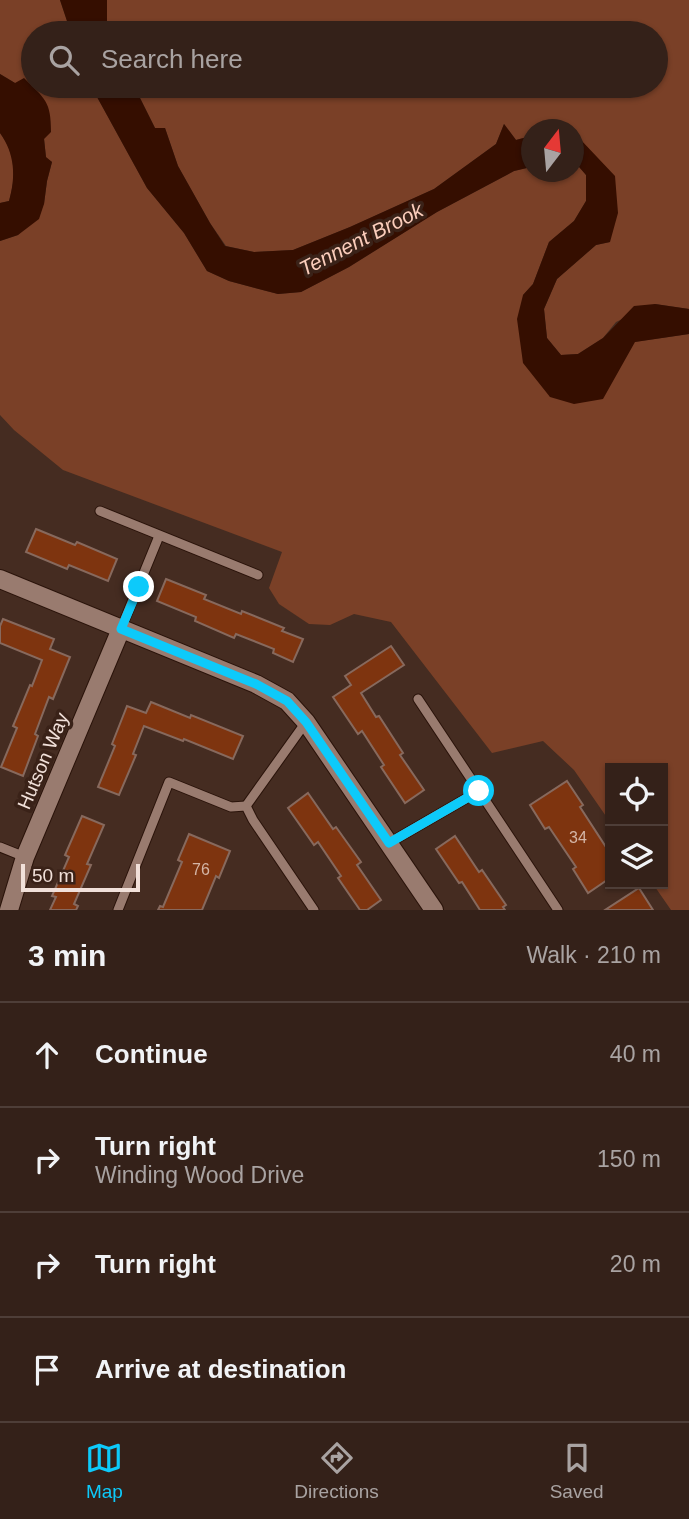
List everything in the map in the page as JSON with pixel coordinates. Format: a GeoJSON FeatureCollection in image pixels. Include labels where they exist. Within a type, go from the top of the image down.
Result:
{"type":"FeatureCollection","features":[{"type":"Feature","properties":{"kind":"street"},"geometry":{"type":"LineString","coordinates":[[0,579],[273,692],[287,701],[306,722],[434,910]]}},
{"type":"Feature","properties":{"kind":"street","name":"Hutson Way"},"geometry":{"type":"LineString","coordinates":[[9,910],[25,857],[121,629]]}},
{"type":"Feature","properties":{"kind":"lane"},"geometry":{"type":"LineString","coordinates":[[100,511],[258,575]]}},
{"type":"Feature","properties":{"kind":"lane"},"geometry":{"type":"LineString","coordinates":[[121,629],[159,536]]}},
{"type":"Feature","properties":{"kind":"lane"},"geometry":{"type":"LineString","coordinates":[[418,699],[558,910]]}},
{"type":"Feature","properties":{"kind":"lane"},"geometry":{"type":"LineString","coordinates":[[246,806],[306,722]]}},
{"type":"Feature","properties":{"kind":"lane"},"geometry":{"type":"LineString","coordinates":[[118,910],[169,782],[231,807],[246,806]]}},
{"type":"Feature","properties":{"kind":"lane"},"geometry":{"type":"LineString","coordinates":[[389,843],[479,791]]}},
{"type":"Feature","properties":{"kind":"lane"},"geometry":{"type":"LineString","coordinates":[[246,806],[314,910]]}},
{"type":"Feature","properties":{"kind":"lane"},"geometry":{"type":"LineString","coordinates":[[0,847],[25,857]]}},
{"type":"Feature","properties":{"kind":"shaded area"},"geometry":{"type":"Polygon","coordinates":[[[0,0],[60,0],[67,21],[21,21],[21,94],[15,83],[0,74],[0,0]]]}},
{"type":"Feature","properties":{"kind":"shaded area"},"geometry":{"type":"Polygon","coordinates":[[[107,0],[689,0],[689,309],[655,304],[616,322],[603,338],[578,354],[561,355],[547,338],[544,309],[557,279],[596,245],[610,242],[584,153],[584,119],[521,119],[521,139],[516,140],[504,124],[496,144],[434,189],[293,250],[254,252],[226,246],[178,166],[165,128],[155,128],[140,98],[668,98],[668,21],[107,21],[107,0]]]}},
{"type":"Feature","properties":{"kind":"shaded area"},"geometry":{"type":"Polygon","coordinates":[[[23,98],[98,98],[147,188],[184,233],[207,271],[229,281],[278,294],[301,292],[349,267],[437,212],[514,171],[521,169],[521,182],[584,182],[584,173],[586,175],[586,201],[574,221],[549,242],[533,284],[523,295],[550,397],[634,342],[689,334],[689,910],[671,910],[656,889],[668,889],[668,763],[605,763],[605,815],[574,770],[543,741],[492,753],[391,622],[354,614],[330,625],[309,624],[279,604],[269,588],[282,552],[63,470],[0,415],[0,241],[18,235],[44,204],[52,162],[46,158],[44,138],[23,98]]]}},
{"type":"Feature","properties":{"kind":"shaded area"},"geometry":{"type":"Polygon","coordinates":[[[0,133],[12,157],[13,183],[9,201],[0,203],[0,133]]]}},
{"type":"Feature","properties":{"kind":"water"},"geometry":{"type":"Polygon","coordinates":[[[60,0],[107,0],[107,21],[67,21],[60,0]]]}},
{"type":"Feature","properties":{"kind":"water"},"geometry":{"type":"Polygon","coordinates":[[[0,74],[15,83],[21,80],[21,98],[43,98],[45,101],[50,113],[51,132],[44,139],[46,157],[52,162],[39,219],[18,235],[0,241],[0,203],[9,201],[13,174],[9,149],[0,133],[0,74]]]}},
{"type":"Feature","properties":{"kind":"water","name":"Tennent Brook"},"geometry":{"type":"Polygon","coordinates":[[[98,98],[140,98],[155,128],[165,128],[178,166],[225,246],[254,252],[293,250],[434,189],[496,144],[504,124],[516,140],[521,139],[521,169],[437,212],[349,267],[301,292],[278,294],[229,281],[207,271],[184,233],[147,188],[98,98]]]}},
{"type":"Feature","properties":{"kind":"water"},"geometry":{"type":"Polygon","coordinates":[[[584,143],[615,176],[618,213],[610,242],[596,245],[557,279],[544,309],[547,338],[561,355],[578,354],[603,338],[634,306],[655,304],[689,309],[689,334],[635,342],[603,399],[574,404],[550,397],[523,363],[517,319],[523,295],[533,284],[549,242],[574,221],[586,201],[584,143]]]}},
{"type":"Feature","properties":{"kind":"building"},"geometry":{"type":"Polygon","coordinates":[[[36,529],[117,559],[108,581],[69,565],[67,569],[26,552],[36,529]]]}},
{"type":"Feature","properties":{"kind":"building"},"geometry":{"type":"Polygon","coordinates":[[[166,579],[206,595],[204,599],[241,614],[242,611],[303,639],[293,662],[273,653],[274,649],[236,634],[234,638],[195,621],[196,617],[157,601],[166,579]]]}},
{"type":"Feature","properties":{"kind":"building"},"geometry":{"type":"Polygon","coordinates":[[[3,619],[54,639],[50,649],[70,657],[53,699],[49,697],[23,776],[1,767],[17,728],[13,726],[42,660],[0,643],[0,626],[3,619]]]}},
{"type":"Feature","properties":{"kind":"building"},"geometry":{"type":"Polygon","coordinates":[[[391,646],[404,665],[361,693],[376,717],[379,716],[403,753],[400,755],[424,790],[405,803],[381,767],[384,765],[362,731],[358,734],[333,697],[351,685],[345,676],[391,646]]]}},
{"type":"Feature","properties":{"kind":"building"},"geometry":{"type":"Polygon","coordinates":[[[151,702],[243,736],[233,759],[144,726],[133,754],[136,755],[119,795],[98,787],[115,746],[112,744],[127,706],[146,713],[151,702]]]}},
{"type":"Feature","properties":{"kind":"building"},"geometry":{"type":"Polygon","coordinates":[[[567,781],[605,845],[605,881],[588,893],[573,869],[576,867],[549,827],[545,829],[530,805],[567,781]]]}},
{"type":"Feature","properties":{"kind":"building"},"geometry":{"type":"Polygon","coordinates":[[[308,793],[333,829],[336,827],[361,862],[357,865],[381,900],[367,910],[360,910],[318,842],[314,845],[288,808],[308,793]]]}},
{"type":"Feature","properties":{"kind":"building"},"geometry":{"type":"Polygon","coordinates":[[[82,816],[104,825],[74,904],[78,906],[76,910],[50,910],[56,897],[52,896],[69,857],[65,855],[82,816]]]}},
{"type":"Feature","properties":{"kind":"building"},"geometry":{"type":"Polygon","coordinates":[[[189,834],[230,851],[219,878],[216,876],[202,910],[158,910],[160,906],[163,907],[182,862],[178,860],[189,834]]]}},
{"type":"Feature","properties":{"kind":"building"},"geometry":{"type":"Polygon","coordinates":[[[455,836],[506,905],[503,907],[505,910],[480,910],[436,849],[455,836]]]}},
{"type":"Feature","properties":{"kind":"building"},"geometry":{"type":"Polygon","coordinates":[[[640,889],[653,910],[605,910],[640,889]]]}},
{"type":"Feature","properties":{"kind":"route"},"geometry":{"type":"LineString","coordinates":[[139,587],[121,629],[256,684],[287,701],[306,722],[389,843],[479,791]]}}]}
